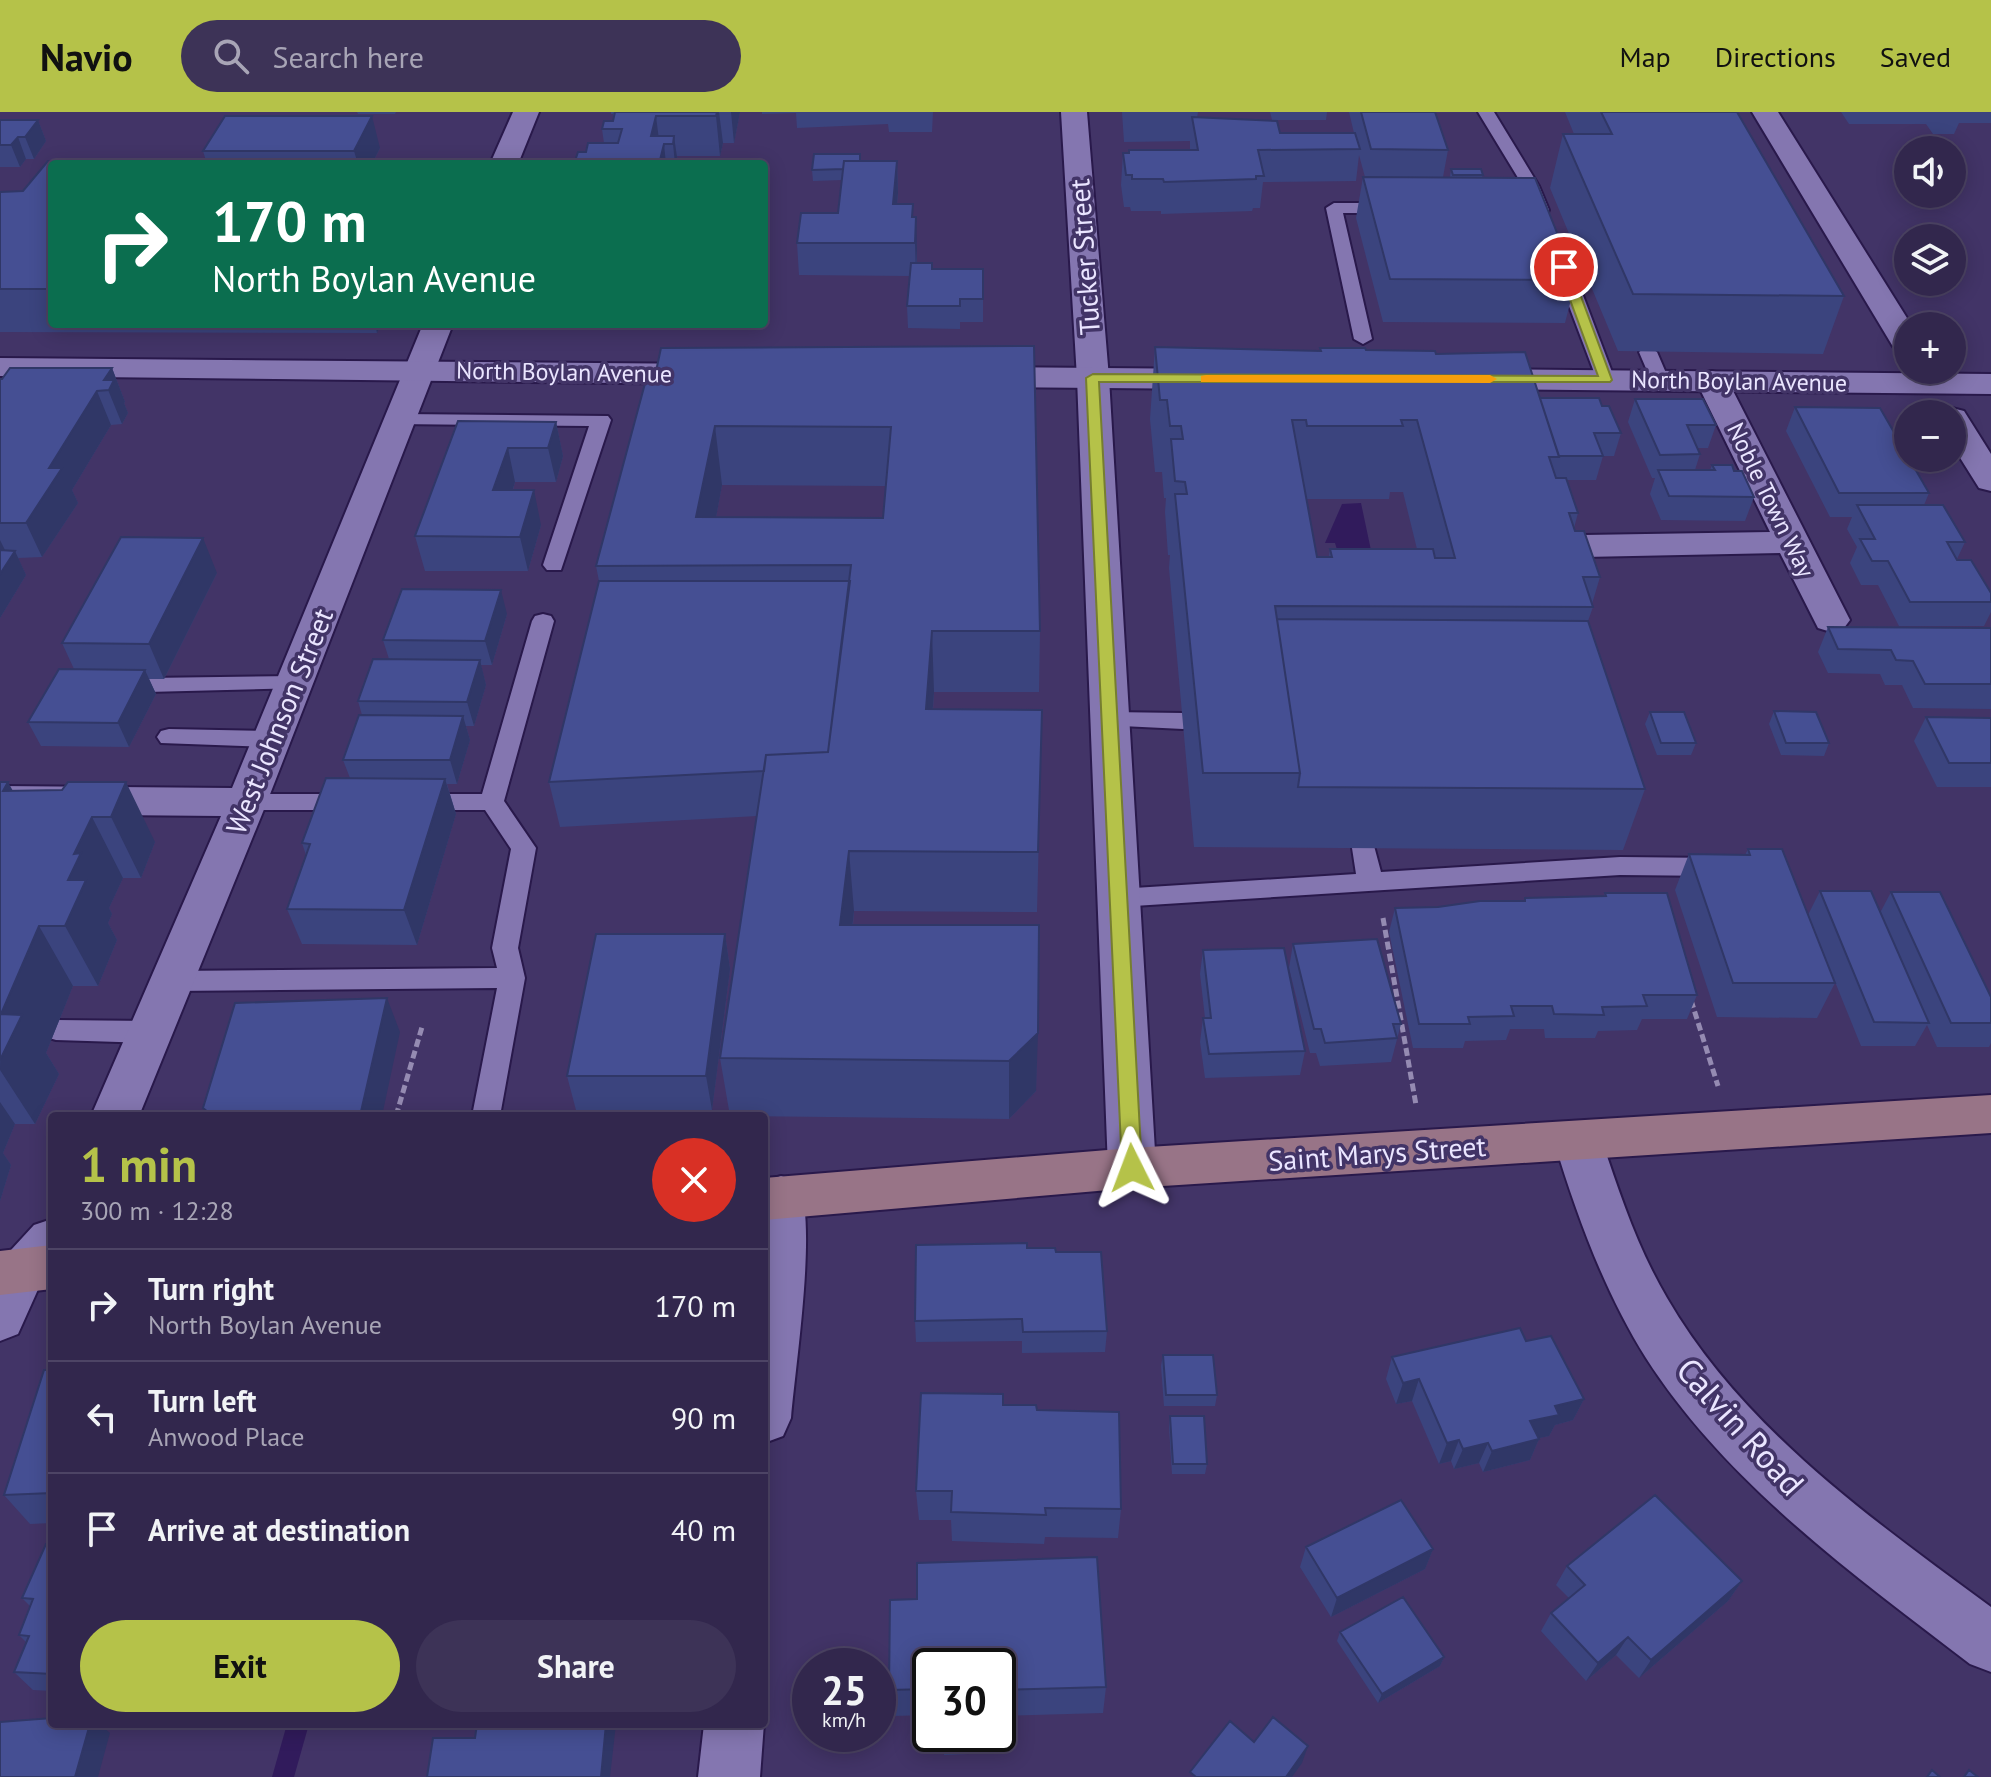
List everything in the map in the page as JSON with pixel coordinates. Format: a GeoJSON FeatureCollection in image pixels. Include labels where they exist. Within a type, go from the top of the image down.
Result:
{"type":"FeatureCollection","features":[{"type":"Feature","properties":{"kind":"main road","name":"Saint Marys Street"},"geometry":{"type":"LineString","coordinates":[[772,1198],[1132,1168],[1991,1114]]}},
{"type":"Feature","properties":{"kind":"street"},"geometry":{"type":"LineString","coordinates":[[506,160],[526,112]]}},
{"type":"Feature","properties":{"kind":"street","name":"Tucker Street"},"geometry":{"type":"LineString","coordinates":[[1074,112],[1093,378],[1132,1168]]}},
{"type":"Feature","properties":{"kind":"street"},"geometry":{"type":"LineString","coordinates":[[1765,112],[1894,322]]}},
{"type":"Feature","properties":{"kind":"street","name":"West Johnson Street"},"geometry":{"type":"LineString","coordinates":[[117,1112],[273,739],[436,328]]}},
{"type":"Feature","properties":{"kind":"street","name":"North Boylan Avenue"},"geometry":{"type":"LineString","coordinates":[[1449,379],[1606,380],[1654,366],[1712,381],[1894,378]]}},
{"type":"Feature","properties":{"kind":"street","name":"North Boylan Avenue"},"geometry":{"type":"LineString","coordinates":[[0,367],[746,374]]}},
{"type":"Feature","properties":{"kind":"street"},"geometry":{"type":"LineString","coordinates":[[949,377],[1250,379]]}},
{"type":"Feature","properties":{"kind":"street","name":"Noble Town Way"},"geometry":{"type":"LineString","coordinates":[[1712,381],[1831,620]]}},
{"type":"Feature","properties":{"kind":"street","name":"North Boylan Avenue"},"geometry":{"type":"LineString","coordinates":[[1966,381],[1991,384]]}},
{"type":"Feature","properties":{"kind":"street"},"geometry":{"type":"LineString","coordinates":[[1966,440],[1991,481]]}},
{"type":"Feature","properties":{"kind":"street"},"geometry":{"type":"LineString","coordinates":[[1584,546],[1792,542]]}},
{"type":"Feature","properties":{"kind":"street"},"geometry":{"type":"LineString","coordinates":[[0,800],[247,802]]}},
{"type":"Feature","properties":{"kind":"street","name":"Calvin Road"},"geometry":{"type":"LineString","coordinates":[[1578,1141],[1618,1251],[1646,1308],[1682,1366],[1734,1426],[1809,1500],[1854,1540],[1991,1643]]}},
{"type":"Feature","properties":{"kind":"street"},"geometry":{"type":"LineString","coordinates":[[768,1377],[781,1242],[772,1198]]}},
{"type":"Feature","properties":{"kind":"street"},"geometry":{"type":"LineString","coordinates":[[0,1318],[31,1263]]}},
{"type":"Feature","properties":{"kind":"street"},"geometry":{"type":"LineString","coordinates":[[729,1777],[734,1728]]}},
{"type":"Feature","properties":{"kind":"lane"},"geometry":{"type":"LineString","coordinates":[[1486,112],[1531,186],[1532,209],[1552,236],[1606,380]]}},
{"type":"Feature","properties":{"kind":"lane"},"geometry":{"type":"LineString","coordinates":[[1363,339],[1334,208],[1413,208]]}},
{"type":"Feature","properties":{"kind":"lane"},"geometry":{"type":"LineString","coordinates":[[401,420],[601,420],[554,565]]}},
{"type":"Feature","properties":{"kind":"lane"},"geometry":{"type":"LineString","coordinates":[[492,802],[543,621]]}},
{"type":"Feature","properties":{"kind":"lane"},"geometry":{"type":"LineString","coordinates":[[147,685],[295,683]]}},
{"type":"Feature","properties":{"kind":"lane"},"geometry":{"type":"LineString","coordinates":[[1109,720],[1183,721]]}},
{"type":"Feature","properties":{"kind":"lane"},"geometry":{"type":"LineString","coordinates":[[169,737],[273,739]]}},
{"type":"Feature","properties":{"kind":"lane"},"geometry":{"type":"LineString","coordinates":[[247,802],[492,802]]}},
{"type":"Feature","properties":{"kind":"lane"},"geometry":{"type":"LineString","coordinates":[[487,1112],[512,978],[505,948],[524,848],[492,802]]}},
{"type":"Feature","properties":{"kind":"lane"},"geometry":{"type":"LineString","coordinates":[[1364,848],[1373,881]]}},
{"type":"Feature","properties":{"kind":"lane"},"geometry":{"type":"LineString","coordinates":[[1118,898],[1620,866],[1743,867]]}},
{"type":"Feature","properties":{"kind":"lane"},"geometry":{"type":"LineString","coordinates":[[171,981],[512,978]]}},
{"type":"Feature","properties":{"kind":"lane"},"geometry":{"type":"LineString","coordinates":[[56,1030],[150,1032]]}},
{"type":"Feature","properties":{"kind":"path"},"geometry":{"type":"LineString","coordinates":[[1373,881],[1417,1110]]}},
{"type":"Feature","properties":{"kind":"path"},"geometry":{"type":"LineString","coordinates":[[1690,997],[1719,1087]]}},
{"type":"Feature","properties":{"kind":"path"},"geometry":{"type":"LineString","coordinates":[[397,1112],[422,1027]]}},
{"type":"Feature","properties":{"kind":"shaded area"},"geometry":{"type":"Polygon","coordinates":[[[1361,503],[1372,555],[1339,556],[1335,543],[1325,543],[1342,504],[1361,503]]]}},
{"type":"Feature","properties":{"kind":"building"},"geometry":{"type":"Polygon","coordinates":[[[615,112],[717,112],[716,116],[656,116],[651,136],[674,136],[673,144],[664,144],[660,160],[575,160],[578,152],[586,152],[588,143],[618,143],[622,129],[602,129],[604,121],[613,121],[615,112]]]}},
{"type":"Feature","properties":{"kind":"building"},"geometry":{"type":"Polygon","coordinates":[[[1361,112],[1435,112],[1448,150],[1371,149],[1361,112]]]}},
{"type":"Feature","properties":{"kind":"building"},"geometry":{"type":"Polygon","coordinates":[[[1601,112],[1737,112],[1844,296],[1633,294],[1563,134],[1612,134],[1601,112]]]}},
{"type":"Feature","properties":{"kind":"building"},"geometry":{"type":"Polygon","coordinates":[[[225,116],[372,116],[354,151],[203,151],[225,116]]]}},
{"type":"Feature","properties":{"kind":"building"},"geometry":{"type":"Polygon","coordinates":[[[1192,117],[1277,121],[1280,133],[1355,133],[1360,149],[1258,150],[1264,176],[1256,176],[1256,179],[1164,182],[1163,179],[1132,179],[1132,175],[1126,175],[1123,153],[1129,153],[1129,150],[1198,150],[1192,117]]]}},
{"type":"Feature","properties":{"kind":"building"},"geometry":{"type":"Polygon","coordinates":[[[0,120],[38,120],[25,137],[18,137],[11,145],[0,145],[0,120]]]}},
{"type":"Feature","properties":{"kind":"building"},"geometry":{"type":"Polygon","coordinates":[[[814,154],[860,154],[860,161],[844,161],[843,169],[812,170],[814,154]]]}},
{"type":"Feature","properties":{"kind":"building"},"geometry":{"type":"Polygon","coordinates":[[[48,161],[48,289],[0,289],[0,192],[23,191],[48,161]]]}},
{"type":"Feature","properties":{"kind":"building"},"geometry":{"type":"Polygon","coordinates":[[[844,161],[897,161],[893,204],[913,204],[915,243],[797,243],[801,213],[838,213],[844,161]]]}},
{"type":"Feature","properties":{"kind":"building"},"geometry":{"type":"Polygon","coordinates":[[[1451,169],[1481,169],[1483,175],[1453,175],[1451,169]]]}},
{"type":"Feature","properties":{"kind":"building"},"geometry":{"type":"Polygon","coordinates":[[[1363,177],[1535,178],[1576,280],[1390,279],[1363,177]]]}},
{"type":"Feature","properties":{"kind":"building"},"geometry":{"type":"Polygon","coordinates":[[[911,263],[932,263],[932,269],[983,269],[983,299],[960,299],[960,306],[907,306],[911,263]]]}},
{"type":"Feature","properties":{"kind":"building"},"geometry":{"type":"Polygon","coordinates":[[[1034,346],[1040,631],[932,631],[926,709],[1042,710],[1038,852],[849,851],[840,925],[1039,925],[1038,1033],[1009,1061],[720,1058],[766,755],[828,752],[851,565],[596,566],[647,376],[655,376],[661,348],[1034,346]],[[715,426],[696,517],[883,518],[891,427],[715,426]]]}},
{"type":"Feature","properties":{"kind":"building"},"geometry":{"type":"Polygon","coordinates":[[[1155,347],[1321,351],[1320,348],[1365,348],[1435,351],[1436,354],[1525,352],[1559,457],[1549,457],[1556,478],[1566,478],[1578,513],[1569,513],[1575,531],[1584,531],[1600,577],[1583,577],[1593,607],[1275,606],[1300,773],[1203,773],[1175,494],[1187,494],[1185,482],[1175,481],[1171,439],[1183,439],[1181,426],[1170,426],[1167,400],[1160,400],[1155,347]],[[1292,420],[1317,557],[1332,557],[1330,549],[1433,549],[1435,558],[1455,558],[1417,420],[1401,420],[1403,426],[1307,426],[1306,420],[1292,420]]]}},
{"type":"Feature","properties":{"kind":"building"},"geometry":{"type":"Polygon","coordinates":[[[10,368],[112,368],[104,380],[114,380],[109,390],[97,391],[49,468],[62,468],[26,523],[0,523],[0,379],[10,368]]]}},
{"type":"Feature","properties":{"kind":"building"},"geometry":{"type":"Polygon","coordinates":[[[1540,398],[1599,398],[1602,406],[1609,406],[1621,433],[1594,433],[1603,456],[1559,456],[1540,398]]]}},
{"type":"Feature","properties":{"kind":"building"},"geometry":{"type":"Polygon","coordinates":[[[1635,399],[1703,399],[1716,425],[1687,425],[1700,454],[1660,455],[1635,399]]]}},
{"type":"Feature","properties":{"kind":"building"},"geometry":{"type":"Polygon","coordinates":[[[1795,407],[1880,408],[1894,432],[1894,472],[1917,472],[1929,493],[1839,493],[1795,407]]]}},
{"type":"Feature","properties":{"kind":"building"},"geometry":{"type":"Polygon","coordinates":[[[458,421],[556,422],[548,448],[508,448],[493,490],[534,490],[520,537],[415,536],[458,421]]]}},
{"type":"Feature","properties":{"kind":"building"},"geometry":{"type":"Polygon","coordinates":[[[1712,465],[1732,465],[1734,471],[1742,471],[1754,497],[1669,496],[1658,470],[1715,470],[1712,465]]]}},
{"type":"Feature","properties":{"kind":"building"},"geometry":{"type":"Polygon","coordinates":[[[1857,505],[1943,505],[1965,542],[1947,542],[1957,560],[1971,560],[1991,593],[1991,602],[1910,602],[1888,561],[1872,561],[1860,539],[1875,539],[1857,505]]]}},
{"type":"Feature","properties":{"kind":"building"},"geometry":{"type":"Polygon","coordinates":[[[121,537],[203,538],[149,644],[62,643],[121,537]]]}},
{"type":"Feature","properties":{"kind":"building"},"geometry":{"type":"Polygon","coordinates":[[[0,550],[15,551],[0,574],[0,550]]]}},
{"type":"Feature","properties":{"kind":"building"},"geometry":{"type":"Polygon","coordinates":[[[599,581],[850,581],[828,752],[766,755],[764,771],[549,782],[599,581]]]}},
{"type":"Feature","properties":{"kind":"building"},"geometry":{"type":"Polygon","coordinates":[[[402,589],[501,590],[485,641],[383,640],[402,589]]]}},
{"type":"Feature","properties":{"kind":"building"},"geometry":{"type":"Polygon","coordinates":[[[1277,619],[1588,621],[1645,789],[1298,787],[1300,773],[1277,619]]]}},
{"type":"Feature","properties":{"kind":"building"},"geometry":{"type":"Polygon","coordinates":[[[1828,627],[1991,628],[1991,684],[1925,684],[1913,661],[1896,660],[1891,650],[1838,649],[1828,627]]]}},
{"type":"Feature","properties":{"kind":"building"},"geometry":{"type":"Polygon","coordinates":[[[373,659],[480,660],[467,702],[358,701],[373,659]]]}},
{"type":"Feature","properties":{"kind":"building"},"geometry":{"type":"Polygon","coordinates":[[[59,669],[145,670],[118,723],[28,722],[59,669]]]}},
{"type":"Feature","properties":{"kind":"building"},"geometry":{"type":"Polygon","coordinates":[[[1774,711],[1816,712],[1829,743],[1786,743],[1774,711]]]}},
{"type":"Feature","properties":{"kind":"building"},"geometry":{"type":"Polygon","coordinates":[[[1650,712],[1684,712],[1696,743],[1661,743],[1650,712]]]}},
{"type":"Feature","properties":{"kind":"building"},"geometry":{"type":"Polygon","coordinates":[[[359,715],[463,716],[450,760],[343,760],[359,715]]]}},
{"type":"Feature","properties":{"kind":"building"},"geometry":{"type":"Polygon","coordinates":[[[1926,717],[1991,718],[1991,763],[1949,763],[1926,717]]]}},
{"type":"Feature","properties":{"kind":"building"},"geometry":{"type":"Polygon","coordinates":[[[326,778],[445,779],[404,910],[287,909],[310,844],[302,843],[326,778]]]}},
{"type":"Feature","properties":{"kind":"building"},"geometry":{"type":"Polygon","coordinates":[[[0,782],[8,782],[3,791],[62,790],[68,782],[126,782],[111,817],[92,817],[74,854],[81,853],[68,880],[86,880],[65,926],[39,926],[1,1014],[22,1015],[0,1060],[0,782]]]}},
{"type":"Feature","properties":{"kind":"building"},"geometry":{"type":"Polygon","coordinates":[[[1748,849],[1782,849],[1835,983],[1733,983],[1689,854],[1750,855],[1748,849]]]}},
{"type":"Feature","properties":{"kind":"building"},"geometry":{"type":"Polygon","coordinates":[[[1820,891],[1871,891],[1929,1023],[1874,1022],[1820,891]]]}},
{"type":"Feature","properties":{"kind":"building"},"geometry":{"type":"Polygon","coordinates":[[[1891,892],[1940,892],[1991,997],[1991,1023],[1951,1023],[1891,892]]]}},
{"type":"Feature","properties":{"kind":"building"},"geometry":{"type":"Polygon","coordinates":[[[1605,893],[1667,893],[1697,995],[1643,995],[1647,1006],[1602,1007],[1604,1015],[1554,1014],[1552,1006],[1511,1006],[1514,1016],[1468,1017],[1470,1024],[1419,1024],[1395,908],[1438,907],[1480,901],[1525,901],[1525,898],[1606,896],[1605,893]]]}},
{"type":"Feature","properties":{"kind":"building"},"geometry":{"type":"Polygon","coordinates":[[[596,934],[725,934],[706,1076],[567,1076],[596,934]]]}},
{"type":"Feature","properties":{"kind":"building"},"geometry":{"type":"Polygon","coordinates":[[[1377,939],[1401,1024],[1393,1024],[1397,1038],[1325,1043],[1321,1029],[1314,1029],[1293,944],[1377,939]]]}},
{"type":"Feature","properties":{"kind":"building"},"geometry":{"type":"Polygon","coordinates":[[[1284,948],[1305,1051],[1209,1054],[1203,1018],[1211,1018],[1203,950],[1284,948]]]}},
{"type":"Feature","properties":{"kind":"building"},"geometry":{"type":"Polygon","coordinates":[[[387,998],[361,1112],[208,1112],[203,1108],[235,1003],[387,998]]]}},
{"type":"Feature","properties":{"kind":"building"},"geometry":{"type":"Polygon","coordinates":[[[1027,1243],[1027,1248],[1055,1248],[1056,1252],[1101,1252],[1107,1331],[1023,1332],[1022,1319],[915,1321],[916,1245],[1027,1243]]]}},
{"type":"Feature","properties":{"kind":"building"},"geometry":{"type":"Polygon","coordinates":[[[1520,1328],[1526,1341],[1551,1336],[1584,1399],[1555,1406],[1559,1415],[1530,1421],[1539,1439],[1492,1451],[1488,1443],[1463,1449],[1459,1440],[1447,1443],[1419,1379],[1403,1383],[1392,1357],[1520,1328]]]}},
{"type":"Feature","properties":{"kind":"building"},"geometry":{"type":"Polygon","coordinates":[[[1163,1355],[1213,1355],[1217,1395],[1166,1395],[1163,1355]]]}},
{"type":"Feature","properties":{"kind":"building"},"geometry":{"type":"Polygon","coordinates":[[[44,1370],[48,1370],[48,1493],[4,1495],[44,1370]]]}},
{"type":"Feature","properties":{"kind":"building"},"geometry":{"type":"Polygon","coordinates":[[[921,1393],[1003,1394],[1003,1405],[1036,1405],[1037,1410],[1119,1412],[1121,1509],[1045,1508],[1046,1515],[951,1512],[952,1491],[916,1491],[921,1393]]]}},
{"type":"Feature","properties":{"kind":"building"},"geometry":{"type":"Polygon","coordinates":[[[1170,1416],[1204,1416],[1207,1464],[1173,1464],[1170,1416]]]}},
{"type":"Feature","properties":{"kind":"building"},"geometry":{"type":"Polygon","coordinates":[[[1655,1495],[1742,1581],[1651,1660],[1628,1637],[1598,1663],[1551,1613],[1585,1585],[1567,1566],[1655,1495]]]}},
{"type":"Feature","properties":{"kind":"building"},"geometry":{"type":"Polygon","coordinates":[[[1401,1500],[1433,1549],[1337,1598],[1306,1547],[1401,1500]]]}},
{"type":"Feature","properties":{"kind":"building"},"geometry":{"type":"Polygon","coordinates":[[[48,1544],[48,1674],[14,1672],[29,1636],[19,1635],[33,1599],[22,1598],[48,1544]]]}},
{"type":"Feature","properties":{"kind":"building"},"geometry":{"type":"Polygon","coordinates":[[[1097,1557],[1106,1687],[1016,1690],[1016,1648],[912,1648],[912,1689],[896,1690],[896,1648],[889,1648],[890,1600],[917,1599],[917,1563],[1097,1557]]]}},
{"type":"Feature","properties":{"kind":"building"},"geometry":{"type":"Polygon","coordinates":[[[1403,1597],[1444,1657],[1382,1694],[1340,1632],[1403,1597]]]}},
{"type":"Feature","properties":{"kind":"building"},"geometry":{"type":"Polygon","coordinates":[[[1273,1717],[1308,1746],[1286,1777],[1196,1777],[1190,1772],[1230,1721],[1254,1742],[1273,1717]]]}},
{"type":"Feature","properties":{"kind":"building"},"geometry":{"type":"Polygon","coordinates":[[[48,1718],[48,1728],[89,1728],[75,1777],[0,1777],[0,1722],[48,1718]]]}},
{"type":"Feature","properties":{"kind":"building"},"geometry":{"type":"Polygon","coordinates":[[[476,1728],[606,1728],[601,1777],[427,1777],[433,1738],[475,1738],[476,1728]]]}},
{"type":"Feature","properties":{"kind":"building"},"geometry":{"type":"Polygon","coordinates":[[[1932,1770],[1940,1777],[1927,1777],[1932,1770]]]}},
{"type":"Feature","properties":{"kind":"building"},"geometry":{"type":"Polygon","coordinates":[[[1969,1770],[1978,1777],[1964,1777],[1969,1770]]]}},
{"type":"Feature","properties":{"kind":"waterway"},"geometry":{"type":"LineString","coordinates":[[283,1777],[297,1728]]}},
{"type":"Feature","properties":{"kind":"slow traffic"},"geometry":{"type":"LineString","coordinates":[[1206,379],[1490,379]]}},
{"type":"Feature","properties":{"kind":"route"},"geometry":{"type":"LineString","coordinates":[[1132,1168],[1093,378],[1606,380],[1564,267]]}}]}
